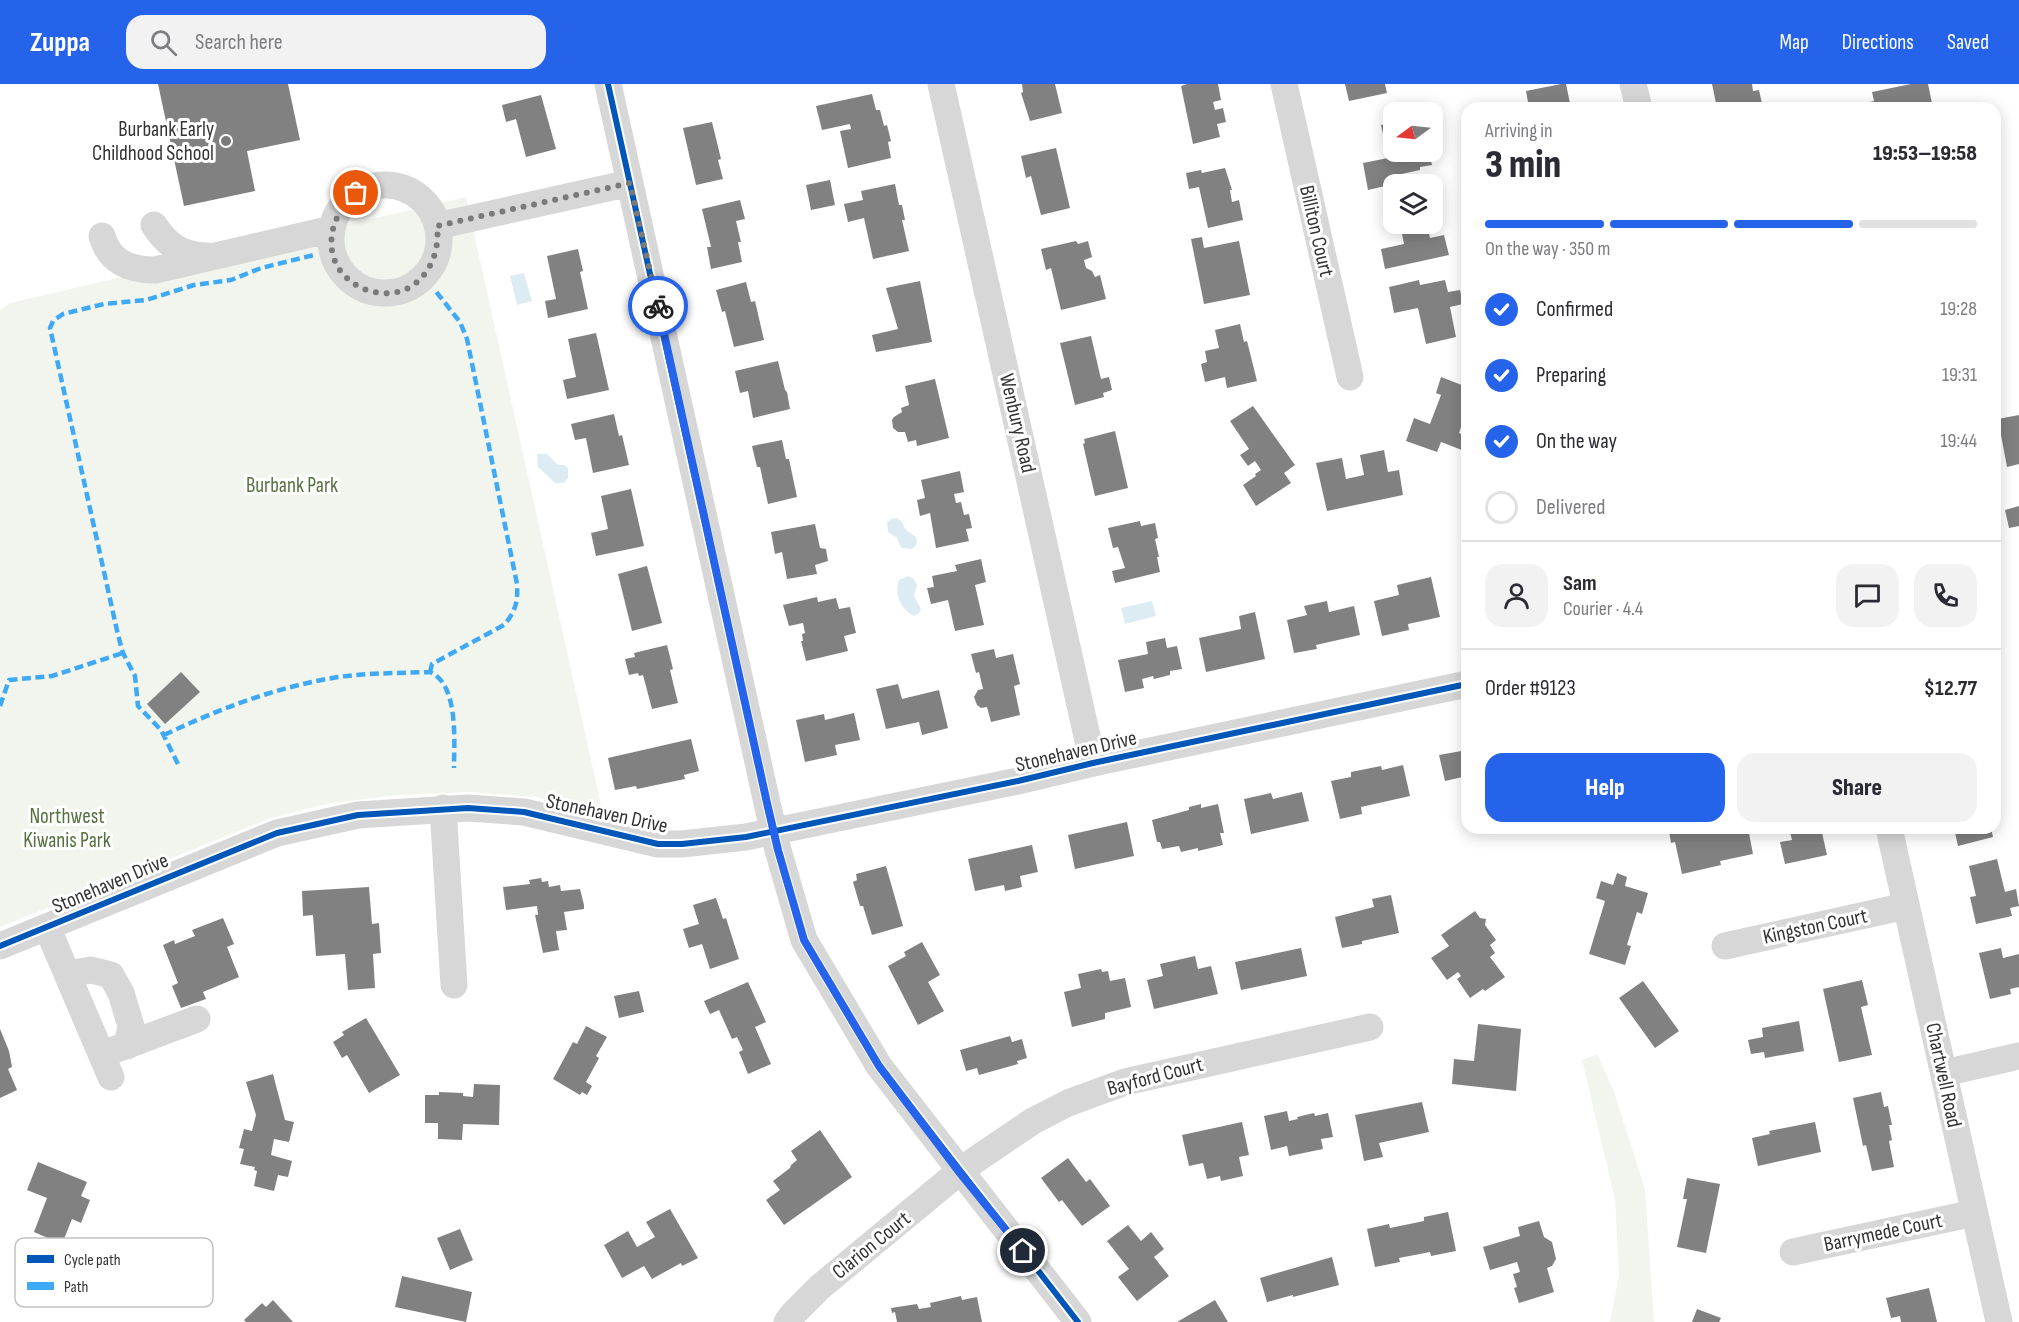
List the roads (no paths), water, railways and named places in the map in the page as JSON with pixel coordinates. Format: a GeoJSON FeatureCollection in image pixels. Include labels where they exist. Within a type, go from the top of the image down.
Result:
{"type":"FeatureCollection","features":[{"type":"Feature","properties":{"kind":"street"},"geometry":{"type":"LineString","coordinates":[[608,84],[774,831],[804,940],[879,1066],[1078,1322]]}},
{"type":"Feature","properties":{"kind":"street","name":"Wenbury Road"},"geometry":{"type":"LineString","coordinates":[[941,84],[1093,763]]}},
{"type":"Feature","properties":{"kind":"street","name":"Billiton Court"},"geometry":{"type":"LineString","coordinates":[[1284,84],[1350,377]]}},
{"type":"Feature","properties":{"kind":"street"},"geometry":{"type":"LineString","coordinates":[[1633,84],[1638,102]]}},
{"type":"Feature","properties":{"kind":"street"},"geometry":{"type":"LineString","coordinates":[[437,226],[630,183]]}},
{"type":"Feature","properties":{"kind":"street"},"geometry":{"type":"LineString","coordinates":[[398,186],[412,192],[432,212],[437,226],[437,251],[426,274],[405,289],[380,292],[368,290],[356,284],[339,266],[331,241],[332,229],[345,203],[356,193],[369,187],[398,186]]}},
{"type":"Feature","properties":{"kind":"street"},"geometry":{"type":"LineString","coordinates":[[154,225],[169,245],[178,251],[189,255],[217,255]]}},
{"type":"Feature","properties":{"kind":"street"},"geometry":{"type":"LineString","coordinates":[[102,236],[105,245],[115,259],[140,270],[155,270],[332,229]]}},
{"type":"Feature","properties":{"kind":"street","name":"Stonehaven Drive"},"geometry":{"type":"LineString","coordinates":[[0,946],[276,833],[358,815],[443,808],[524,812],[658,844],[693,843],[774,831],[1018,781],[1461,685]]}},
{"type":"Feature","properties":{"kind":"street"},"geometry":{"type":"LineString","coordinates":[[443,808],[454,985]]}},
{"type":"Feature","properties":{"kind":"street","name":"Chartwell Road"},"geometry":{"type":"LineString","coordinates":[[1890,834],[1999,1322]]}},
{"type":"Feature","properties":{"kind":"street","name":"Kingston Court"},"geometry":{"type":"LineString","coordinates":[[1725,946],[1906,906]]}},
{"type":"Feature","properties":{"kind":"street"},"geometry":{"type":"LineString","coordinates":[[47,927],[106,1065],[127,1046],[196,1019]]}},
{"type":"Feature","properties":{"kind":"street"},"geometry":{"type":"LineString","coordinates":[[67,974],[91,970],[111,975],[121,993],[131,1026],[127,1046]]}},
{"type":"Feature","properties":{"kind":"street","name":"Bayford Court"},"geometry":{"type":"LineString","coordinates":[[960,1173],[1033,1121],[1068,1103],[1125,1082],[1370,1027]]}},
{"type":"Feature","properties":{"kind":"street"},"geometry":{"type":"LineString","coordinates":[[1944,1073],[2019,1056]]}},
{"type":"Feature","properties":{"kind":"street","name":"Clarion Court"},"geometry":{"type":"LineString","coordinates":[[787,1322],[820,1287],[960,1173]]}},
{"type":"Feature","properties":{"kind":"street","name":"Barrymede Court"},"geometry":{"type":"LineString","coordinates":[[1793,1252],[1974,1213]]}},
{"type":"Feature","properties":{"kind":"place","name":"Burbank Early Childhood School"},"geometry":{"type":"Point","coordinates":[226,141]}},
{"type":"Feature","properties":{"kind":"park label","name":"Burbank Park"},"geometry":{"type":"Point","coordinates":[292,485]}},
{"type":"Feature","properties":{"kind":"park label","name":"Northwest Kiwanis Park"},"geometry":{"type":"Point","coordinates":[67,828]}}]}
